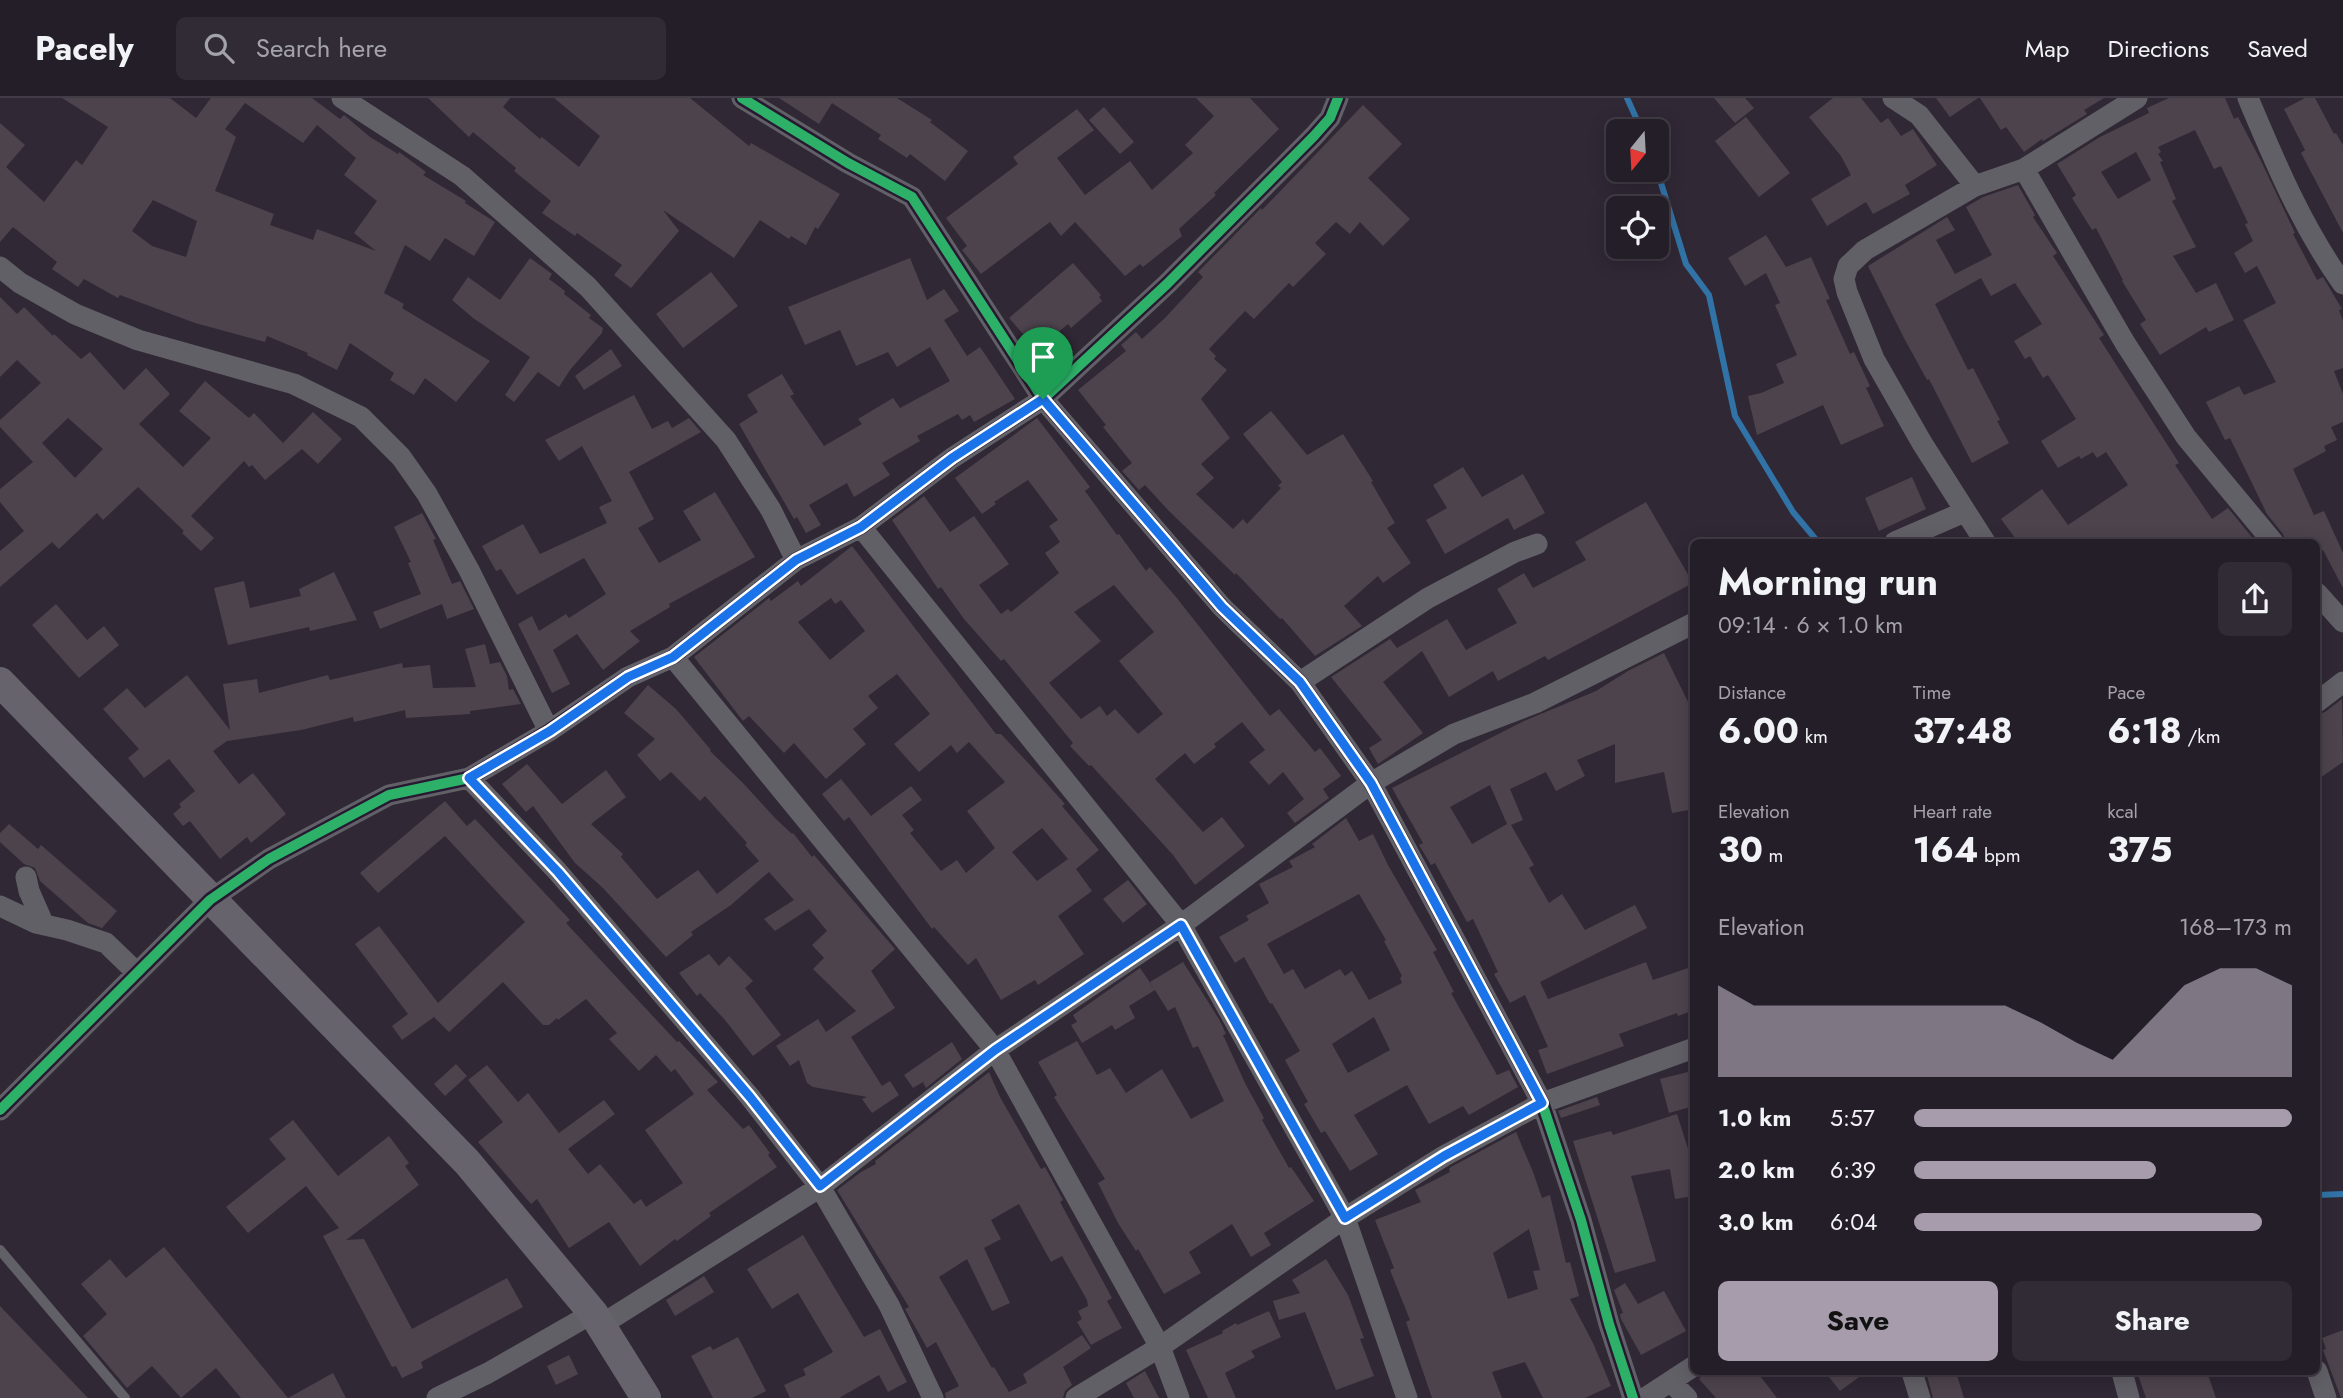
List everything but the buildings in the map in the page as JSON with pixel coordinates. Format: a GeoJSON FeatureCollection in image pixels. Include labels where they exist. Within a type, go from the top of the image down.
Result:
{"type":"FeatureCollection","features":[{"type":"Feature","properties":{"kind":"street"},"geometry":{"type":"LineString","coordinates":[[342,98],[461,176],[588,287],[726,440],[771,510],[796,560]]}},
{"type":"Feature","properties":{"kind":"street"},"geometry":{"type":"LineString","coordinates":[[742,98],[848,163],[912,197],[1043,399],[1222,607],[1300,682],[1371,783],[1542,1103],[1581,1220],[1609,1324],[1633,1398]]}},
{"type":"Feature","properties":{"kind":"street"},"geometry":{"type":"LineString","coordinates":[[0,1110],[211,900],[269,859],[389,795],[469,778],[550,731],[628,677],[673,657],[796,560],[861,527],[952,458],[1043,399],[1167,284],[1314,136],[1330,118],[1338,98]]}},
{"type":"Feature","properties":{"kind":"street"},"geometry":{"type":"LineString","coordinates":[[1893,98],[1919,116],[1975,186]]}},
{"type":"Feature","properties":{"kind":"street"},"geometry":{"type":"LineString","coordinates":[[1983,539],[1964,512],[1874,359],[1847,292],[1844,279],[1848,266],[1865,250],[1975,186],[2024,169],[2137,98]]}},
{"type":"Feature","properties":{"kind":"street"},"geometry":{"type":"LineString","coordinates":[[2248,98],[2280,172],[2320,253],[2343,284]]}},
{"type":"Feature","properties":{"kind":"street"},"geometry":{"type":"LineString","coordinates":[[2024,169],[2125,343],[2186,438],[2270,539]]}},
{"type":"Feature","properties":{"kind":"street"},"geometry":{"type":"LineString","coordinates":[[0,267],[20,283],[88,319],[138,340],[294,384],[361,417],[401,457],[427,494],[469,570],[550,731]]}},
{"type":"Feature","properties":{"kind":"street"},"geometry":{"type":"LineString","coordinates":[[1902,539],[1964,512]]}},
{"type":"Feature","properties":{"kind":"street"},"geometry":{"type":"LineString","coordinates":[[861,527],[1181,925],[1345,1218],[1407,1398]]}},
{"type":"Feature","properties":{"kind":"street"},"geometry":{"type":"LineString","coordinates":[[1300,682],[1428,598],[1515,551],[1537,544]]}},
{"type":"Feature","properties":{"kind":"street"},"geometry":{"type":"LineString","coordinates":[[2320,596],[2343,622]]}},
{"type":"Feature","properties":{"kind":"street"},"geometry":{"type":"LineString","coordinates":[[437,1398],[597,1319],[820,1186],[995,1050],[1181,925],[1371,783],[1454,734],[1535,703],[1690,628]]}},
{"type":"Feature","properties":{"kind":"street"},"geometry":{"type":"LineString","coordinates":[[673,657],[995,1050],[1160,1347],[1179,1398]]}},
{"type":"Feature","properties":{"kind":"street"},"geometry":{"type":"LineString","coordinates":[[0,682],[467,1162],[597,1319],[646,1398]]}},
{"type":"Feature","properties":{"kind":"street"},"geometry":{"type":"LineString","coordinates":[[2320,700],[2343,682]]}},
{"type":"Feature","properties":{"kind":"street"},"geometry":{"type":"LineString","coordinates":[[469,778],[558,872],[750,1097],[820,1186],[889,1305],[933,1398]]}},
{"type":"Feature","properties":{"kind":"street"},"geometry":{"type":"LineString","coordinates":[[26,877],[29,891],[44,925]]}},
{"type":"Feature","properties":{"kind":"street"},"geometry":{"type":"LineString","coordinates":[[0,906],[44,925],[106,943],[135,971]]}},
{"type":"Feature","properties":{"kind":"street"},"geometry":{"type":"LineString","coordinates":[[1076,1398],[1160,1347],[1345,1218],[1444,1156],[1542,1103],[1690,1049]]}},
{"type":"Feature","properties":{"kind":"street"},"geometry":{"type":"LineString","coordinates":[[1645,1398],[1690,1369]]}},
{"type":"Feature","properties":{"kind":"street"},"geometry":{"type":"LineString","coordinates":[[1913,1375],[1920,1398]]}},
{"type":"Feature","properties":{"kind":"street"},"geometry":{"type":"LineString","coordinates":[[2123,1375],[2129,1398]]}},
{"type":"Feature","properties":{"kind":"street"},"geometry":{"type":"LineString","coordinates":[[2318,1375],[2326,1398]]}},
{"type":"Feature","properties":{"kind":"street"},"geometry":{"type":"LineString","coordinates":[[1672,1383],[1687,1398]]}},
{"type":"Feature","properties":{"kind":"lane"},"geometry":{"type":"LineString","coordinates":[[0,1250],[125,1398]]}},
{"type":"Feature","properties":{"kind":"waterway"},"geometry":{"type":"LineString","coordinates":[[1627,98],[1637,119]]}},
{"type":"Feature","properties":{"kind":"waterway"},"geometry":{"type":"LineString","coordinates":[[1661,182],[1686,264],[1709,295],[1735,416],[1793,512],[1816,539]]}},
{"type":"Feature","properties":{"kind":"waterway"},"geometry":{"type":"LineString","coordinates":[[2320,1195],[2343,1194]]}},
{"type":"Feature","properties":{"kind":"cycle path"},"geometry":{"type":"LineString","coordinates":[[742,98],[848,163],[912,197],[1043,399],[1222,607],[1300,682],[1371,783],[1542,1103],[1581,1220],[1609,1324],[1633,1398]]}},
{"type":"Feature","properties":{"kind":"cycle path"},"geometry":{"type":"LineString","coordinates":[[0,1110],[210,900],[269,859],[389,795],[469,778],[549,731],[628,677],[673,657],[796,560],[861,527],[952,458],[1043,399],[1167,284],[1314,136],[1330,118],[1338,98]]}},
{"type":"Feature","properties":{"kind":"route"},"geometry":{"type":"LineString","coordinates":[[1043,399],[1222,607],[1300,682],[1371,783],[1542,1103],[1444,1156],[1345,1218],[1181,925],[995,1050],[820,1186],[789,1150],[750,1097],[558,872],[469,778],[550,731],[628,677],[673,657],[796,560],[861,527],[952,458],[1043,399]]}}]}
